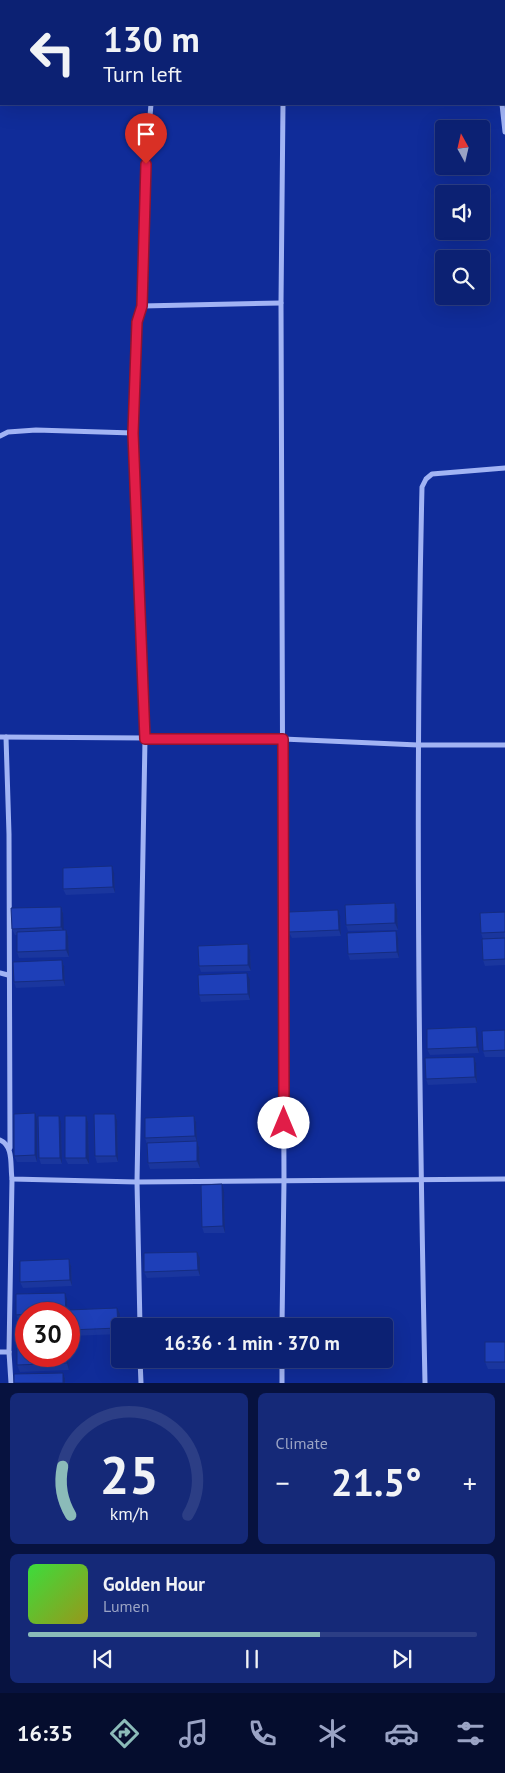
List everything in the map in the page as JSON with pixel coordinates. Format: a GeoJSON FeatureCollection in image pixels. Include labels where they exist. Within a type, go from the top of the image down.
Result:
{"type":"FeatureCollection","features":[{"type":"Feature","properties":{"kind":"street"},"geometry":{"type":"LineString","coordinates":[[140,1318],[137,1182],[145,739],[133,433],[137,322],[142,306],[146,164],[151,105]]}},
{"type":"Feature","properties":{"kind":"street"},"geometry":{"type":"LineString","coordinates":[[282,1318],[284,1181],[281,303],[284,105]]}},
{"type":"Feature","properties":{"kind":"street"},"geometry":{"type":"LineString","coordinates":[[502,105],[505,132]]}},
{"type":"Feature","properties":{"kind":"street"},"geometry":{"type":"LineString","coordinates":[[142,306],[281,303]]}},
{"type":"Feature","properties":{"kind":"street"},"geometry":{"type":"LineString","coordinates":[[0,436],[8,432],[36,430],[133,433]]}},
{"type":"Feature","properties":{"kind":"street"},"geometry":{"type":"LineString","coordinates":[[426,1383],[421,1180],[418,745],[422,487],[426,479],[432,474],[505,468]]}},
{"type":"Feature","properties":{"kind":"street"},"geometry":{"type":"LineString","coordinates":[[11,1383],[9,1352],[12,1179],[8,975],[10,834],[3,737],[283,739],[418,745],[505,745]]}},
{"type":"Feature","properties":{"kind":"street"},"geometry":{"type":"LineString","coordinates":[[0,973],[8,975]]}},
{"type":"Feature","properties":{"kind":"street"},"geometry":{"type":"LineString","coordinates":[[0,1140],[10,1148]]}},
{"type":"Feature","properties":{"kind":"street"},"geometry":{"type":"LineString","coordinates":[[12,1179],[137,1182],[505,1178]]}},
{"type":"Feature","properties":{"kind":"street"},"geometry":{"type":"LineString","coordinates":[[0,1352],[9,1352]]}},
{"type":"Feature","properties":{"kind":"street"},"geometry":{"type":"LineString","coordinates":[[140,1368],[141,1383]]}},
{"type":"Feature","properties":{"kind":"street"},"geometry":{"type":"LineString","coordinates":[[282,1368],[282,1383]]}},
{"type":"Feature","properties":{"kind":"building"},"geometry":{"type":"Polygon","coordinates":[[[112,866],[113,887],[63,889],[63,868],[112,866]]]}},
{"type":"Feature","properties":{"kind":"building"},"geometry":{"type":"Polygon","coordinates":[[[395,903],[395,923],[346,925],[345,905],[395,903]]]}},
{"type":"Feature","properties":{"kind":"building"},"geometry":{"type":"Polygon","coordinates":[[[61,907],[61,927],[12,929],[11,908],[61,907]]]}},
{"type":"Feature","properties":{"kind":"building"},"geometry":{"type":"Polygon","coordinates":[[[338,910],[339,930],[289,932],[289,912],[338,910]]]}},
{"type":"Feature","properties":{"kind":"building"},"geometry":{"type":"Polygon","coordinates":[[[505,912],[505,932],[481,933],[480,913],[505,912]]]}},
{"type":"Feature","properties":{"kind":"building"},"geometry":{"type":"Polygon","coordinates":[[[66,930],[66,950],[17,952],[17,932],[66,930]]]}},
{"type":"Feature","properties":{"kind":"building"},"geometry":{"type":"Polygon","coordinates":[[[396,931],[397,952],[348,954],[347,933],[396,931]]]}},
{"type":"Feature","properties":{"kind":"building"},"geometry":{"type":"Polygon","coordinates":[[[505,938],[505,959],[483,960],[482,939],[505,938]]]}},
{"type":"Feature","properties":{"kind":"building"},"geometry":{"type":"Polygon","coordinates":[[[248,944],[248,965],[199,966],[198,946],[248,944]]]}},
{"type":"Feature","properties":{"kind":"building"},"geometry":{"type":"Polygon","coordinates":[[[62,960],[63,980],[14,982],[13,962],[62,960]]]}},
{"type":"Feature","properties":{"kind":"building"},"geometry":{"type":"Polygon","coordinates":[[[247,973],[248,994],[199,995],[198,975],[247,973]]]}},
{"type":"Feature","properties":{"kind":"building"},"geometry":{"type":"Polygon","coordinates":[[[476,1027],[477,1047],[427,1049],[427,1029],[476,1027]]]}},
{"type":"Feature","properties":{"kind":"building"},"geometry":{"type":"Polygon","coordinates":[[[505,1030],[505,1050],[483,1051],[482,1031],[505,1030]]]}},
{"type":"Feature","properties":{"kind":"building"},"geometry":{"type":"Polygon","coordinates":[[[474,1057],[475,1077],[426,1079],[425,1058],[474,1057]]]}},
{"type":"Feature","properties":{"kind":"building"},"geometry":{"type":"Polygon","coordinates":[[[35,1113],[35,1155],[14,1156],[14,1114],[35,1113]]]}},
{"type":"Feature","properties":{"kind":"building"},"geometry":{"type":"Polygon","coordinates":[[[94,1114],[115,1114],[116,1156],[95,1156],[94,1114]]]}},
{"type":"Feature","properties":{"kind":"building"},"geometry":{"type":"Polygon","coordinates":[[[38,1116],[59,1116],[60,1158],[39,1158],[38,1116]]]}},
{"type":"Feature","properties":{"kind":"building"},"geometry":{"type":"Polygon","coordinates":[[[65,1116],[86,1116],[86,1158],[65,1158],[65,1116]]]}},
{"type":"Feature","properties":{"kind":"building"},"geometry":{"type":"Polygon","coordinates":[[[194,1116],[195,1136],[145,1138],[145,1118],[194,1116]]]}},
{"type":"Feature","properties":{"kind":"building"},"geometry":{"type":"Polygon","coordinates":[[[197,1141],[197,1161],[148,1163],[147,1143],[197,1141]]]}},
{"type":"Feature","properties":{"kind":"building"},"geometry":{"type":"Polygon","coordinates":[[[222,1184],[223,1226],[202,1227],[201,1185],[222,1184]]]}},
{"type":"Feature","properties":{"kind":"building"},"geometry":{"type":"Polygon","coordinates":[[[197,1252],[198,1270],[144,1272],[144,1253],[197,1252]]]}},
{"type":"Feature","properties":{"kind":"building"},"geometry":{"type":"Polygon","coordinates":[[[69,1259],[70,1280],[20,1282],[20,1261],[69,1259]]]}},
{"type":"Feature","properties":{"kind":"building"},"geometry":{"type":"Polygon","coordinates":[[[65,1293],[65,1302],[16,1302],[16,1294],[65,1293]]]}},
{"type":"Feature","properties":{"kind":"building"},"geometry":{"type":"Polygon","coordinates":[[[117,1308],[118,1318],[111,1318],[111,1328],[80,1330],[80,1310],[117,1308]]]}},
{"type":"Feature","properties":{"kind":"building"},"geometry":{"type":"Polygon","coordinates":[[[485,1342],[505,1342],[505,1362],[485,1362],[485,1342]]]}},
{"type":"Feature","properties":{"kind":"building"},"geometry":{"type":"Polygon","coordinates":[[[63,1373],[63,1383],[14,1383],[14,1374],[63,1373]]]}},
{"type":"Feature","properties":{"kind":"route"},"geometry":{"type":"LineString","coordinates":[[146,164],[142,306],[137,322],[133,433],[145,739],[283,739],[284,1123]]}}]}
